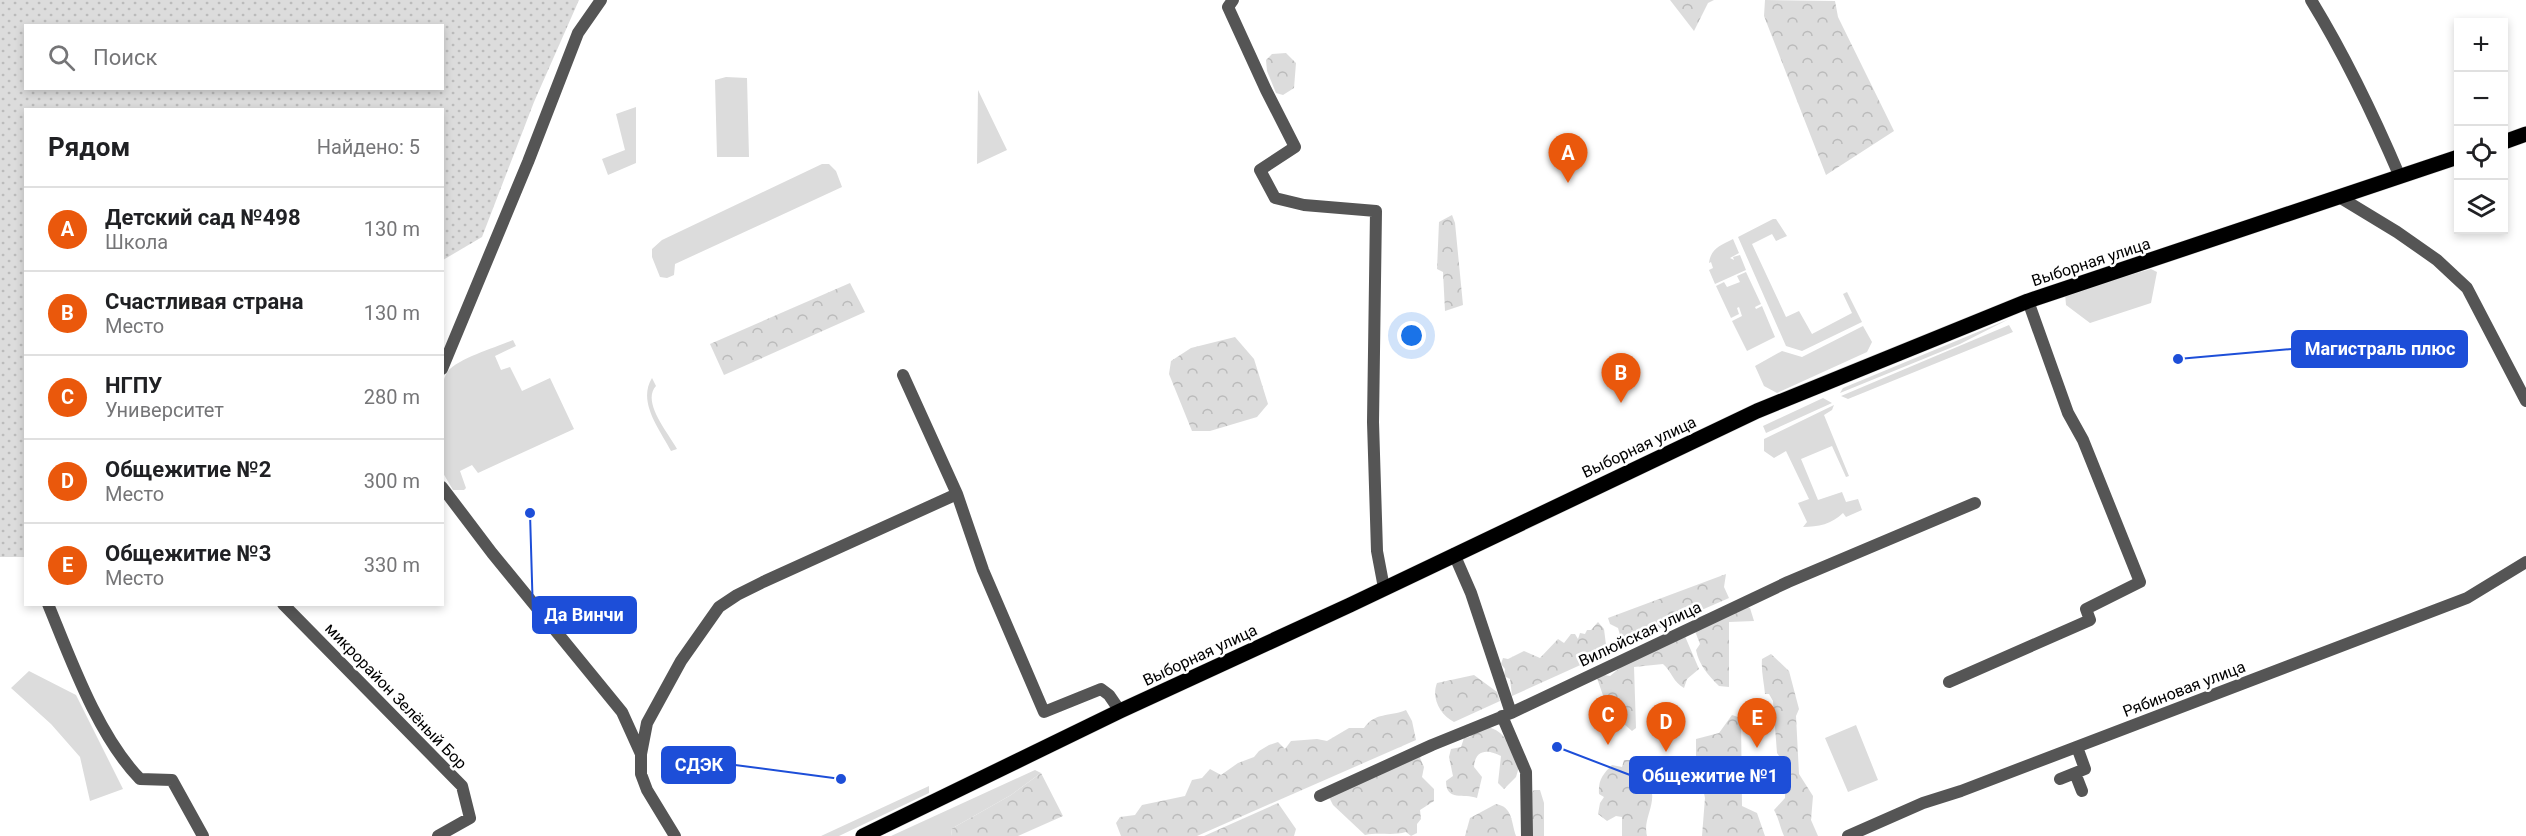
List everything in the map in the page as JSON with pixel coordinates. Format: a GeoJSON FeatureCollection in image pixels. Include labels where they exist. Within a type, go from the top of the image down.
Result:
{"type":"FeatureCollection","features":[{"type":"Feature","properties":{"kind":"main road"},"geometry":{"type":"LineString","coordinates":[[2508,141],[2526,134]]}},
{"type":"Feature","properties":{"kind":"main road","name":"Выборная улица"},"geometry":{"type":"LineString","coordinates":[[863,836],[1120,711],[1757,411],[2028,301],[2454,158]]}},
{"type":"Feature","properties":{"kind":"street"},"geometry":{"type":"LineString","coordinates":[[444,364],[528,162],[578,33],[601,0]]}},
{"type":"Feature","properties":{"kind":"street"},"geometry":{"type":"LineString","coordinates":[[1233,0],[1228,6],[1295,147],[1260,170],[1275,198],[1304,205],[1376,211],[1373,422],[1377,551],[1384,588]]}},
{"type":"Feature","properties":{"kind":"street"},"geometry":{"type":"LineString","coordinates":[[2311,0],[2340,49],[2400,177]]}},
{"type":"Feature","properties":{"kind":"street"},"geometry":{"type":"LineString","coordinates":[[2341,198],[2397,232],[2437,260],[2467,288],[2526,400]]}},
{"type":"Feature","properties":{"kind":"street"},"geometry":{"type":"LineString","coordinates":[[1949,682],[2090,620],[2086,609],[2140,582],[2087,450],[2068,413],[2028,301]]}},
{"type":"Feature","properties":{"kind":"street"},"geometry":{"type":"LineString","coordinates":[[903,375],[957,495],[983,570],[1044,712],[1101,689],[1109,695],[1120,711]]}},
{"type":"Feature","properties":{"kind":"street"},"geometry":{"type":"LineString","coordinates":[[444,491],[622,712],[641,754]]}},
{"type":"Feature","properties":{"kind":"street"},"geometry":{"type":"LineString","coordinates":[[675,836],[647,790],[641,774],[641,754],[647,723],[654,708],[681,661],[719,608],[737,595],[763,582],[957,495]]}},
{"type":"Feature","properties":{"kind":"street","name":"Вилюйская улица"},"geometry":{"type":"LineString","coordinates":[[1320,796],[1432,745],[1506,715],[1788,582],[1975,502]]}},
{"type":"Feature","properties":{"kind":"street"},"geometry":{"type":"LineString","coordinates":[[1454,554],[1471,593],[1506,715],[1526,772],[1524,787],[1527,836]]}},
{"type":"Feature","properties":{"kind":"street","name":"Рябиновая улица"},"geometry":{"type":"LineString","coordinates":[[1848,836],[1923,803],[1961,791],[2467,598],[2526,562]]}},
{"type":"Feature","properties":{"kind":"street"},"geometry":{"type":"LineString","coordinates":[[49,606],[74,666],[105,730],[125,764],[140,779],[172,780],[203,836]]}},
{"type":"Feature","properties":{"kind":"street","name":"микрорайон Зелёный Бор"},"geometry":{"type":"LineString","coordinates":[[285,606],[462,786],[470,818],[438,836]]}},
{"type":"Feature","properties":{"kind":"street"},"geometry":{"type":"LineString","coordinates":[[2060,779],[2085,769],[2077,747]]}},
{"type":"Feature","properties":{"kind":"street"},"geometry":{"type":"LineString","coordinates":[[2075,773],[2082,791]]}},
{"type":"Feature","properties":{"kind":"green space"},"geometry":{"type":"Polygon","coordinates":[[[0,0],[579,0],[534,102],[482,237],[444,259],[444,108],[24,108],[24,557],[0,557],[0,0]]]}},
{"type":"Feature","properties":{"kind":"green space"},"geometry":{"type":"Polygon","coordinates":[[[1670,0],[1714,0],[1708,3],[1694,31],[1670,0]]]}},
{"type":"Feature","properties":{"kind":"green space"},"geometry":{"type":"Polygon","coordinates":[[[1765,0],[1835,1],[1838,17],[1894,131],[1826,175],[1764,16],[1765,0]]]}},
{"type":"Feature","properties":{"kind":"green space"},"geometry":{"type":"Polygon","coordinates":[[[1286,53],[1296,63],[1294,88],[1283,95],[1276,93],[1267,71],[1266,60],[1272,54],[1286,53]]]}},
{"type":"Feature","properties":{"kind":"green space"},"geometry":{"type":"Polygon","coordinates":[[[726,77],[747,78],[749,157],[717,157],[715,80],[726,77]]]}},
{"type":"Feature","properties":{"kind":"green space"},"geometry":{"type":"Polygon","coordinates":[[[978,90],[1007,150],[977,164],[978,90]]]}},
{"type":"Feature","properties":{"kind":"green space"},"geometry":{"type":"Polygon","coordinates":[[[636,107],[636,163],[608,175],[602,159],[625,150],[616,114],[636,107]]]}},
{"type":"Feature","properties":{"kind":"green space"},"geometry":{"type":"Polygon","coordinates":[[[822,164],[829,164],[836,171],[842,187],[675,264],[674,275],[667,278],[660,277],[652,257],[652,249],[662,240],[822,164]]]}},
{"type":"Feature","properties":{"kind":"green space"},"geometry":{"type":"Polygon","coordinates":[[[1452,215],[1455,223],[1463,305],[1445,311],[1443,272],[1437,269],[1439,222],[1452,215]]]}},
{"type":"Feature","properties":{"kind":"green space"},"geometry":{"type":"Polygon","coordinates":[[[1776,219],[1787,236],[1776,241],[1772,234],[1752,244],[1786,317],[1799,311],[1812,334],[1852,313],[1843,294],[1847,292],[1862,322],[1802,351],[1786,346],[1738,237],[1776,219]]]}},
{"type":"Feature","properties":{"kind":"green space"},"geometry":{"type":"Polygon","coordinates":[[[1733,239],[1739,253],[1730,258],[1734,260],[1733,257],[1740,255],[1746,270],[1715,284],[1709,270],[1713,268],[1711,262],[1709,263],[1710,258],[1717,248],[1733,239]]]}},
{"type":"Feature","properties":{"kind":"green space"},"geometry":{"type":"Polygon","coordinates":[[[2151,269],[2157,272],[2151,303],[2090,323],[2066,305],[2065,293],[2151,269]]]}},
{"type":"Feature","properties":{"kind":"green space"},"geometry":{"type":"Polygon","coordinates":[[[1746,272],[1761,304],[1755,307],[1756,309],[1762,306],[1775,337],[1747,351],[1732,321],[1742,316],[1739,307],[1737,308],[1739,314],[1731,318],[1716,286],[1724,282],[1727,287],[1740,282],[1737,276],[1746,272]]]}},
{"type":"Feature","properties":{"kind":"green space"},"geometry":{"type":"Polygon","coordinates":[[[850,283],[865,312],[724,375],[710,344],[850,283]]]}},
{"type":"Feature","properties":{"kind":"green space"},"geometry":{"type":"Polygon","coordinates":[[[2009,319],[1960,344],[1840,393],[1843,388],[2009,319]]]}},
{"type":"Feature","properties":{"kind":"green space"},"geometry":{"type":"Polygon","coordinates":[[[2009,325],[2013,332],[1848,399],[1841,396],[2009,325]]]}},
{"type":"Feature","properties":{"kind":"green space"},"geometry":{"type":"Polygon","coordinates":[[[1863,326],[1872,342],[1867,352],[1777,393],[1764,386],[1755,366],[1782,351],[1802,357],[1863,326]]]}},
{"type":"Feature","properties":{"kind":"green space"},"geometry":{"type":"Polygon","coordinates":[[[1235,337],[1254,359],[1268,404],[1257,417],[1210,431],[1192,431],[1169,374],[1171,361],[1191,348],[1235,337]]]}},
{"type":"Feature","properties":{"kind":"green space"},"geometry":{"type":"Polygon","coordinates":[[[513,340],[516,346],[495,356],[501,370],[510,367],[522,391],[550,378],[574,429],[478,473],[472,465],[460,471],[466,488],[453,490],[444,475],[444,380],[453,366],[513,340]]]}},
{"type":"Feature","properties":{"kind":"green space"},"geometry":{"type":"Polygon","coordinates":[[[652,378],[656,386],[652,393],[654,409],[677,449],[671,451],[656,425],[649,406],[648,387],[652,378]]]}},
{"type":"Feature","properties":{"kind":"green space"},"geometry":{"type":"Polygon","coordinates":[[[1823,398],[1832,403],[1766,433],[1763,426],[1823,398]]]}},
{"type":"Feature","properties":{"kind":"green space"},"geometry":{"type":"Polygon","coordinates":[[[1834,405],[1832,410],[1824,415],[1849,476],[1846,477],[1832,446],[1801,459],[1818,500],[1842,492],[1846,502],[1858,499],[1862,510],[1846,517],[1843,513],[1825,524],[1803,527],[1807,522],[1798,503],[1809,499],[1786,451],[1774,458],[1764,451],[1764,439],[1834,405]]]}},
{"type":"Feature","properties":{"kind":"green space"},"geometry":{"type":"Polygon","coordinates":[[[1726,574],[1724,587],[1729,598],[1633,640],[1620,635],[1618,628],[1610,624],[1608,618],[1726,574]]]}},
{"type":"Feature","properties":{"kind":"green space"},"geometry":{"type":"Polygon","coordinates":[[[1737,603],[1750,608],[1754,621],[1729,622],[1729,687],[1719,686],[1699,660],[1696,650],[1700,644],[1695,631],[1699,617],[1737,603]]]}},
{"type":"Feature","properties":{"kind":"green space"},"geometry":{"type":"Polygon","coordinates":[[[1598,622],[1604,629],[1607,653],[1512,696],[1510,679],[1504,676],[1505,669],[1501,664],[1503,658],[1508,659],[1524,651],[1540,658],[1558,639],[1564,643],[1571,634],[1575,634],[1578,639],[1580,633],[1585,634],[1598,622]]]}},
{"type":"Feature","properties":{"kind":"green space"},"geometry":{"type":"Polygon","coordinates":[[[1684,634],[1699,669],[1687,679],[1684,688],[1677,683],[1663,664],[1634,667],[1636,728],[1632,731],[1608,710],[1597,678],[1604,675],[1610,676],[1628,661],[1684,634]]]}},
{"type":"Feature","properties":{"kind":"green space"},"geometry":{"type":"Polygon","coordinates":[[[1771,654],[1789,671],[1799,709],[1796,716],[1799,774],[1813,796],[1811,820],[1818,836],[1784,836],[1774,810],[1785,798],[1785,791],[1778,787],[1775,780],[1781,763],[1777,753],[1773,701],[1769,694],[1765,694],[1762,672],[1762,659],[1771,654]]]}},
{"type":"Feature","properties":{"kind":"green space"},"geometry":{"type":"Polygon","coordinates":[[[29,671],[76,695],[123,789],[90,801],[80,757],[51,724],[11,688],[29,671]]]}},
{"type":"Feature","properties":{"kind":"green space"},"geometry":{"type":"Polygon","coordinates":[[[1474,675],[1497,692],[1500,701],[1454,722],[1438,706],[1435,694],[1437,683],[1474,675]]]}},
{"type":"Feature","properties":{"kind":"green space"},"geometry":{"type":"Polygon","coordinates":[[[1406,710],[1412,721],[1416,740],[1197,836],[1121,836],[1116,823],[1120,817],[1135,815],[1142,805],[1185,796],[1192,780],[1202,778],[1210,769],[1221,775],[1238,763],[1254,757],[1269,745],[1278,742],[1285,749],[1291,741],[1317,739],[1327,741],[1349,728],[1364,728],[1373,719],[1406,710]]]}},
{"type":"Feature","properties":{"kind":"green space"},"geometry":{"type":"Polygon","coordinates":[[[1732,715],[1741,718],[1742,806],[1757,813],[1765,836],[1702,836],[1705,798],[1696,755],[1696,739],[1719,733],[1732,715]]]}},
{"type":"Feature","properties":{"kind":"green space"},"geometry":{"type":"Polygon","coordinates":[[[1856,725],[1878,780],[1848,792],[1825,738],[1856,725]]]}},
{"type":"Feature","properties":{"kind":"green space"},"geometry":{"type":"Polygon","coordinates":[[[1487,727],[1499,732],[1511,747],[1519,767],[1516,777],[1504,789],[1498,783],[1501,756],[1483,752],[1477,757],[1474,767],[1482,777],[1477,798],[1452,794],[1447,788],[1446,781],[1453,776],[1449,757],[1451,749],[1461,747],[1464,738],[1470,737],[1474,730],[1487,727]]]}},
{"type":"Feature","properties":{"kind":"green space"},"geometry":{"type":"Polygon","coordinates":[[[1425,751],[1420,758],[1424,767],[1422,777],[1434,789],[1434,801],[1420,810],[1421,819],[1417,824],[1417,833],[1411,836],[1406,832],[1365,835],[1333,805],[1328,795],[1425,751]]]}},
{"type":"Feature","properties":{"kind":"green space"},"geometry":{"type":"Polygon","coordinates":[[[1624,760],[1633,760],[1652,791],[1647,836],[1622,836],[1622,817],[1616,816],[1607,821],[1598,814],[1604,797],[1599,794],[1602,778],[1612,765],[1622,767],[1624,760]]]}},
{"type":"Feature","properties":{"kind":"green space"},"geometry":{"type":"Polygon","coordinates":[[[1035,770],[1041,773],[1011,795],[951,829],[952,836],[891,836],[1035,770]]]}},
{"type":"Feature","properties":{"kind":"green space"},"geometry":{"type":"Polygon","coordinates":[[[1041,773],[1063,816],[1018,836],[952,836],[951,829],[1011,795],[1041,773]]]}},
{"type":"Feature","properties":{"kind":"green space"},"geometry":{"type":"Polygon","coordinates":[[[929,786],[929,793],[839,836],[821,836],[929,786]]]}},
{"type":"Feature","properties":{"kind":"green space"},"geometry":{"type":"Polygon","coordinates":[[[1534,790],[1540,790],[1544,803],[1544,836],[1530,836],[1530,795],[1534,790]]]}},
{"type":"Feature","properties":{"kind":"green space"},"geometry":{"type":"Polygon","coordinates":[[[1278,803],[1296,829],[1294,836],[1204,836],[1278,803]]]}},
{"type":"Feature","properties":{"kind":"green space"},"geometry":{"type":"Polygon","coordinates":[[[1496,804],[1506,808],[1516,836],[1465,836],[1470,818],[1496,804]]]}},
{"type":"Feature","properties":{"kind":"place","name":"Детский сад №498"},"geometry":{"type":"Point","coordinates":[1568,183]}},
{"type":"Feature","properties":{"kind":"place","name":"Магистраль плюс"},"geometry":{"type":"Point","coordinates":[2178,359]}},
{"type":"Feature","properties":{"kind":"place","name":"Счастливая страна"},"geometry":{"type":"Point","coordinates":[1621,403]}},
{"type":"Feature","properties":{"kind":"place","name":"Да Винчи"},"geometry":{"type":"Point","coordinates":[530,513]}},
{"type":"Feature","properties":{"kind":"place","name":"НГПУ"},"geometry":{"type":"Point","coordinates":[1608,745]}},
{"type":"Feature","properties":{"kind":"place","name":"Общежитие №1"},"geometry":{"type":"Point","coordinates":[1557,747]}},
{"type":"Feature","properties":{"kind":"place","name":"Общежитие №3"},"geometry":{"type":"Point","coordinates":[1757,748]}},
{"type":"Feature","properties":{"kind":"place","name":"Общежитие №2"},"geometry":{"type":"Point","coordinates":[1666,752]}},
{"type":"Feature","properties":{"kind":"place","name":"СДЭК"},"geometry":{"type":"Point","coordinates":[841,779]}}]}
